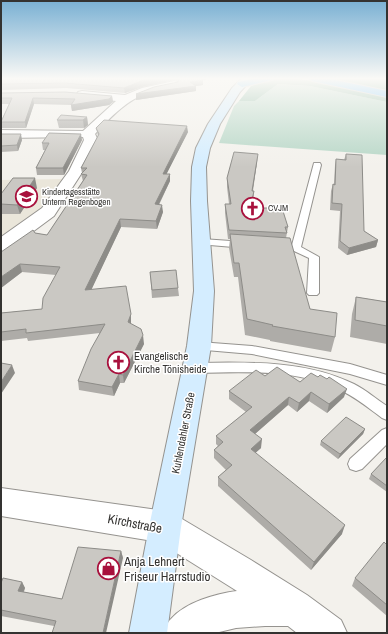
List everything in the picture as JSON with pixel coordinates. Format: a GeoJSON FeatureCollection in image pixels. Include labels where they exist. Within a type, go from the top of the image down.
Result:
{"type":"FeatureCollection","features":[{"type":"Feature","properties":{"kind":"main road","name":"Kuhlendahler Straße"},"geometry":{"type":"LineString","coordinates":[[148,633],[165,527],[197,357],[204,291],[198,176],[203,148],[220,113],[224,108]]}},
{"type":"Feature","properties":{"kind":"street"},"geometry":{"type":"LineString","coordinates":[[1,134],[88,134],[114,108]]}},
{"type":"Feature","properties":{"kind":"street"},"geometry":{"type":"LineString","coordinates":[[1,246],[48,212],[76,171],[91,140],[88,134]]}},
{"type":"Feature","properties":{"kind":"street","name":"Kirchstraße"},"geometry":{"type":"LineString","coordinates":[[1,502],[165,527],[239,572],[294,608],[328,633]]}},
{"type":"Feature","properties":{"kind":"street"},"geometry":{"type":"LineString","coordinates":[[183,633],[209,615],[243,608],[294,608]]}},
{"type":"Feature","properties":{"kind":"lane"},"geometry":{"type":"LineString","coordinates":[[296,248],[317,165]]}},
{"type":"Feature","properties":{"kind":"lane"},"geometry":{"type":"LineString","coordinates":[[202,242],[296,248],[314,257],[313,293]]}},
{"type":"Feature","properties":{"kind":"lane"},"geometry":{"type":"LineString","coordinates":[[197,357],[252,350],[350,369],[387,380]]}},
{"type":"Feature","properties":{"kind":"lane"},"geometry":{"type":"LineString","coordinates":[[197,357],[330,380],[349,388],[387,414]]}},
{"type":"Feature","properties":{"kind":"lane"},"geometry":{"type":"LineString","coordinates":[[356,464],[387,434]]}},
{"type":"Feature","properties":{"kind":"shaded area","name":"Kindertagesstätte Unterm Regenbogen"},"geometry":{"type":"Polygon","coordinates":[[[64,179],[38,213],[1,237],[1,180],[64,179]]]}},
{"type":"Feature","properties":{"kind":"green space"},"geometry":{"type":"Polygon","coordinates":[[[233,108],[387,108],[387,155],[219,143],[233,108]]]}},
{"type":"Feature","properties":{"kind":"building"},"geometry":{"type":"Polygon","coordinates":[[[8,108],[30,108],[25,122],[1,122],[8,108]]]}},
{"type":"Feature","properties":{"kind":"building"},"geometry":{"type":"Polygon","coordinates":[[[61,115],[87,117],[83,120],[57,120],[61,115]]]}},
{"type":"Feature","properties":{"kind":"building"},"geometry":{"type":"Polygon","coordinates":[[[104,120],[187,126],[163,174],[170,174],[155,204],[162,205],[156,221],[120,219],[85,290],[126,286],[131,314],[128,322],[141,329],[143,335],[123,375],[119,374],[112,387],[78,381],[91,349],[105,324],[26,333],[26,329],[1,332],[1,313],[42,309],[43,298],[60,267],[20,264],[1,277],[1,252],[33,230],[35,233],[47,235],[87,175],[81,174],[87,168],[81,168],[99,134],[96,128],[104,120]]]}},
{"type":"Feature","properties":{"kind":"building"},"geometry":{"type":"Polygon","coordinates":[[[49,133],[81,134],[63,168],[36,168],[49,143],[42,143],[49,133]]]}},
{"type":"Feature","properties":{"kind":"building"},"geometry":{"type":"Polygon","coordinates":[[[1,134],[21,134],[17,145],[1,146],[1,134]]]}},
{"type":"Feature","properties":{"kind":"building"},"geometry":{"type":"Polygon","coordinates":[[[234,152],[258,154],[251,204],[259,204],[260,208],[282,208],[288,227],[285,227],[287,233],[229,230],[225,204],[231,204],[227,178],[234,152]]]}},
{"type":"Feature","properties":{"kind":"building"},"geometry":{"type":"Polygon","coordinates":[[[346,154],[362,155],[364,231],[378,240],[349,248],[340,241],[342,204],[332,203],[333,184],[335,185],[336,159],[346,160],[346,154]]]}},
{"type":"Feature","properties":{"kind":"building"},"geometry":{"type":"Polygon","coordinates":[[[13,178],[35,178],[17,205],[1,204],[1,194],[13,178]]]}},
{"type":"Feature","properties":{"kind":"building"},"geometry":{"type":"Polygon","coordinates":[[[230,234],[290,238],[310,309],[337,313],[335,337],[272,326],[273,325],[247,319],[239,263],[234,263],[230,234]]]}},
{"type":"Feature","properties":{"kind":"building"},"geometry":{"type":"Polygon","coordinates":[[[176,270],[178,288],[152,290],[150,272],[176,270]]]}},
{"type":"Feature","properties":{"kind":"building"},"geometry":{"type":"Polygon","coordinates":[[[356,297],[387,302],[387,326],[355,320],[356,297]]]}},
{"type":"Feature","properties":{"kind":"building"},"geometry":{"type":"Polygon","coordinates":[[[1,363],[12,365],[1,382],[1,363]]]}},
{"type":"Feature","properties":{"kind":"building"},"geometry":{"type":"Polygon","coordinates":[[[277,367],[300,382],[311,373],[318,377],[320,375],[327,379],[329,377],[347,389],[329,404],[311,392],[299,403],[289,397],[250,430],[262,439],[251,449],[345,525],[314,562],[218,477],[232,465],[214,450],[223,442],[216,436],[252,407],[229,391],[256,370],[265,376],[277,367]]]}},
{"type":"Feature","properties":{"kind":"building"},"geometry":{"type":"Polygon","coordinates":[[[346,417],[365,429],[340,454],[321,441],[346,417]]]}},
{"type":"Feature","properties":{"kind":"building"},"geometry":{"type":"Polygon","coordinates":[[[387,457],[387,486],[371,474],[387,457]]]}},
{"type":"Feature","properties":{"kind":"building"},"geometry":{"type":"Polygon","coordinates":[[[384,542],[387,545],[387,605],[355,578],[384,542]]]}},
{"type":"Feature","properties":{"kind":"building"},"geometry":{"type":"Polygon","coordinates":[[[78,547],[121,551],[103,633],[52,633],[56,621],[1,610],[1,583],[3,578],[22,582],[18,591],[62,599],[78,547]]]}},
{"type":"Feature","properties":{"kind":"place","name":"Kindertagesstätte Unterm Regenbogen"},"geometry":{"type":"Point","coordinates":[26,197]}},
{"type":"Feature","properties":{"kind":"place","name":"CVJM"},"geometry":{"type":"Point","coordinates":[253,208]}},
{"type":"Feature","properties":{"kind":"place","name":"Evangelische Kirche Tönisheide"},"geometry":{"type":"Point","coordinates":[118,362]}},
{"type":"Feature","properties":{"kind":"place","name":"Anja Lehnert Friseur Harrstudio"},"geometry":{"type":"Point","coordinates":[109,568]}}]}
